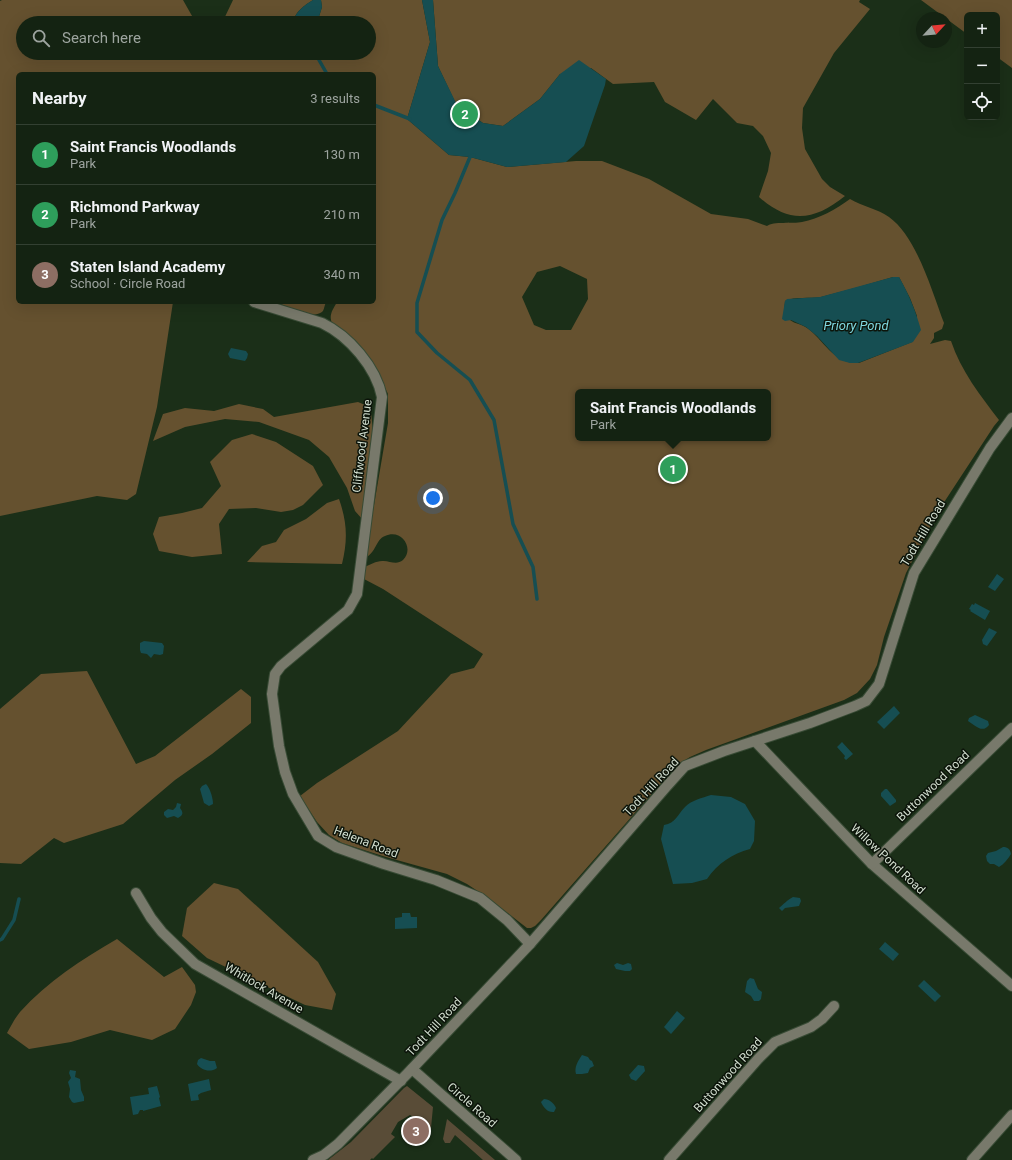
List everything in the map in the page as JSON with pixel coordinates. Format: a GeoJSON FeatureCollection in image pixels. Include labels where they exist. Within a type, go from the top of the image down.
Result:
{"type":"FeatureCollection","features":[{"type":"Feature","properties":{"kind":"street","name":"Cliffwood Avenue"},"geometry":{"type":"LineString","coordinates":[[261,304],[322,322],[329,326],[354,346],[367,364],[380,389],[382,397],[357,594],[348,610],[281,666],[275,674]]}},
{"type":"Feature","properties":{"kind":"street","name":"Todt Hill Road"},"geometry":{"type":"LineString","coordinates":[[313,1160],[324,1155],[338,1144],[401,1081],[530,944],[685,766],[855,706],[872,695],[879,684],[914,573],[990,448],[1012,418]]}},
{"type":"Feature","properties":{"kind":"street","name":"Helena Road"},"geometry":{"type":"LineString","coordinates":[[275,674],[272,694],[279,746],[285,772],[293,794],[318,836],[336,848],[436,880],[480,898],[507,920],[530,944]]}},
{"type":"Feature","properties":{"kind":"street","name":"Buttonwood Road"},"geometry":{"type":"LineString","coordinates":[[872,864],[1012,728]]}},
{"type":"Feature","properties":{"kind":"street","name":"Willow Pond Road"},"geometry":{"type":"LineString","coordinates":[[755,741],[872,864],[1012,986]]}},
{"type":"Feature","properties":{"kind":"street","name":"Whitlock Avenue"},"geometry":{"type":"LineString","coordinates":[[136,894],[162,932],[195,964],[401,1081]]}},
{"type":"Feature","properties":{"kind":"street","name":"Buttonwood Road"},"geometry":{"type":"LineString","coordinates":[[669,1160],[758,1059],[775,1042],[811,1027],[822,1019],[834,1006]]}},
{"type":"Feature","properties":{"kind":"street","name":"Circle Road"},"geometry":{"type":"LineString","coordinates":[[412,1069],[516,1160]]}},
{"type":"Feature","properties":{"kind":"street"},"geometry":{"type":"LineString","coordinates":[[972,1160],[1012,1115]]}},
{"type":"Feature","properties":{"kind":"shaded area"},"geometry":{"type":"Polygon","coordinates":[[[2,0],[183,0],[192,16],[16,16],[16,60],[376,60],[376,16],[319,16],[322,7],[321,0],[422,0],[430,42],[407,119],[449,155],[470,157],[507,167],[576,161],[602,161],[649,179],[711,214],[748,219],[767,226],[770,224],[798,223],[815,219],[850,199],[880,212],[889,217],[899,226],[908,238],[916,251],[929,281],[944,323],[942,329],[934,333],[934,338],[930,344],[945,340],[951,341],[966,373],[999,420],[937,513],[906,573],[884,637],[877,665],[870,679],[857,693],[844,700],[706,750],[690,757],[676,766],[541,920],[531,928],[527,928],[491,900],[467,884],[447,874],[342,843],[329,835],[317,822],[300,796],[317,783],[398,731],[451,674],[474,668],[483,654],[383,589],[364,579],[364,567],[380,561],[398,563],[403,560],[408,550],[407,545],[401,537],[391,534],[379,540],[372,553],[365,558],[388,423],[388,394],[379,375],[333,325],[331,319],[331,314],[336,304],[376,304],[376,72],[16,72],[16,304],[173,304],[157,407],[136,494],[127,500],[97,496],[0,516],[0,1],[2,0]],[[560,266],[537,272],[522,297],[534,325],[546,330],[571,330],[588,299],[587,279],[560,266]],[[893,277],[821,297],[789,299],[785,301],[784,313],[790,320],[807,328],[836,356],[850,363],[859,363],[912,342],[917,316],[899,277],[893,277]]]}},
{"type":"Feature","properties":{"kind":"shaded area"},"geometry":{"type":"Polygon","coordinates":[[[233,0],[313,0],[303,7],[295,16],[225,16],[233,0]]]}},
{"type":"Feature","properties":{"kind":"shaded area"},"geometry":{"type":"Polygon","coordinates":[[[433,0],[860,0],[859,2],[870,9],[834,53],[803,108],[802,128],[805,149],[822,179],[830,187],[845,196],[823,210],[812,214],[802,216],[781,212],[770,206],[759,197],[768,171],[771,153],[763,136],[753,126],[737,123],[713,99],[696,120],[665,102],[654,82],[613,84],[591,68],[560,74],[540,99],[503,126],[483,123],[457,106],[438,66],[433,0]]]}},
{"type":"Feature","properties":{"kind":"shaded area"},"geometry":{"type":"Polygon","coordinates":[[[921,0],[1012,0],[1012,68],[1000,59],[1000,12],[964,12],[964,32],[952,23],[952,12],[937,12],[921,0]]]}},
{"type":"Feature","properties":{"kind":"shaded area"},"geometry":{"type":"Polygon","coordinates":[[[281,304],[325,304],[323,311],[319,314],[307,314],[281,304]]]}},
{"type":"Feature","properties":{"kind":"shaded area"},"geometry":{"type":"Polygon","coordinates":[[[358,402],[370,407],[373,435],[371,464],[363,520],[355,511],[347,488],[329,457],[309,440],[259,422],[225,419],[185,427],[153,441],[163,414],[185,408],[214,411],[239,404],[263,409],[274,417],[358,402]]]}},
{"type":"Feature","properties":{"kind":"shaded area"},"geometry":{"type":"Polygon","coordinates":[[[252,434],[276,442],[313,466],[323,485],[303,505],[293,510],[281,512],[256,508],[229,509],[219,524],[222,554],[192,557],[159,551],[153,534],[159,517],[202,508],[221,486],[210,462],[232,440],[252,434]]]}},
{"type":"Feature","properties":{"kind":"shaded area"},"geometry":{"type":"Polygon","coordinates":[[[339,499],[344,515],[346,531],[342,564],[247,562],[262,546],[276,542],[284,530],[306,519],[327,503],[339,499]]]}},
{"type":"Feature","properties":{"kind":"shaded area"},"geometry":{"type":"Polygon","coordinates":[[[87,671],[136,764],[155,756],[241,689],[251,697],[251,723],[212,754],[175,780],[123,824],[64,843],[54,838],[21,864],[0,863],[0,709],[41,674],[87,671]]]}},
{"type":"Feature","properties":{"kind":"shaded area"},"geometry":{"type":"Polygon","coordinates":[[[214,883],[238,889],[318,962],[336,994],[332,1010],[305,1005],[207,958],[182,936],[187,908],[214,883]]]}},
{"type":"Feature","properties":{"kind":"shaded area"},"geometry":{"type":"Polygon","coordinates":[[[117,939],[164,977],[182,967],[195,985],[196,992],[191,1005],[175,1029],[152,1040],[110,1030],[71,1042],[29,1049],[7,1033],[20,1012],[53,981],[78,963],[117,939]]]}},
{"type":"Feature","properties":{"kind":"shaded area"},"geometry":{"type":"Polygon","coordinates":[[[407,1086],[433,1107],[431,1128],[426,1140],[427,1125],[410,1115],[398,1122],[391,1134],[395,1137],[373,1159],[328,1160],[351,1142],[407,1086]]]}},
{"type":"Feature","properties":{"kind":"shaded area"},"geometry":{"type":"Polygon","coordinates":[[[447,1119],[495,1160],[483,1160],[455,1135],[450,1143],[445,1143],[443,1139],[447,1119]]]}},
{"type":"Feature","properties":{"kind":"water"},"geometry":{"type":"Polygon","coordinates":[[[313,0],[321,0],[322,7],[319,16],[295,16],[303,7],[313,0]]]}},
{"type":"Feature","properties":{"kind":"water"},"geometry":{"type":"Polygon","coordinates":[[[422,0],[433,0],[438,66],[457,105],[483,123],[503,126],[540,99],[560,74],[579,60],[606,79],[584,146],[566,162],[507,167],[470,157],[449,155],[407,119],[430,42],[422,0]]]}},
{"type":"Feature","properties":{"kind":"water","name":"Priory Pond"},"geometry":{"type":"Polygon","coordinates":[[[893,277],[899,277],[903,283],[912,303],[921,330],[913,342],[858,363],[850,363],[839,360],[817,336],[806,327],[791,320],[785,321],[782,319],[785,301],[787,299],[820,297],[893,277]]]}},
{"type":"Feature","properties":{"kind":"water"},"geometry":{"type":"Polygon","coordinates":[[[231,348],[246,351],[248,354],[245,361],[230,358],[228,354],[231,348]]]}},
{"type":"Feature","properties":{"kind":"water"},"geometry":{"type":"Polygon","coordinates":[[[997,574],[1004,579],[995,591],[988,587],[997,574]]]}},
{"type":"Feature","properties":{"kind":"water"},"geometry":{"type":"Polygon","coordinates":[[[975,603],[990,611],[985,620],[970,611],[971,610],[969,609],[972,604],[974,605],[975,603]]]}},
{"type":"Feature","properties":{"kind":"water"},"geometry":{"type":"Polygon","coordinates":[[[989,628],[997,632],[987,646],[983,644],[982,640],[989,628]]]}},
{"type":"Feature","properties":{"kind":"water"},"geometry":{"type":"Polygon","coordinates":[[[144,641],[162,643],[164,646],[163,654],[154,654],[151,658],[147,654],[141,653],[140,643],[144,641]]]}},
{"type":"Feature","properties":{"kind":"water"},"geometry":{"type":"Polygon","coordinates":[[[894,706],[900,713],[884,729],[877,722],[894,706]]]}},
{"type":"Feature","properties":{"kind":"water"},"geometry":{"type":"Polygon","coordinates":[[[975,715],[988,721],[989,725],[984,729],[981,729],[968,721],[969,718],[975,715]]]}},
{"type":"Feature","properties":{"kind":"water"},"geometry":{"type":"Polygon","coordinates":[[[842,742],[853,754],[846,760],[844,758],[845,756],[837,747],[842,742]]]}},
{"type":"Feature","properties":{"kind":"water"},"geometry":{"type":"Polygon","coordinates":[[[206,784],[212,796],[213,802],[213,804],[209,806],[204,803],[200,789],[206,784]]]}},
{"type":"Feature","properties":{"kind":"water"},"geometry":{"type":"Polygon","coordinates":[[[887,789],[896,800],[896,802],[890,806],[881,796],[881,793],[887,789]]]}},
{"type":"Feature","properties":{"kind":"water"},"geometry":{"type":"Polygon","coordinates":[[[711,795],[731,797],[745,804],[755,821],[754,841],[750,849],[726,860],[711,873],[707,879],[692,883],[673,884],[661,839],[664,825],[674,821],[685,807],[691,803],[711,795]]]}},
{"type":"Feature","properties":{"kind":"water"},"geometry":{"type":"Polygon","coordinates":[[[177,803],[181,804],[180,808],[182,815],[178,818],[174,816],[167,818],[164,815],[164,812],[168,809],[173,810],[177,803]]]}},
{"type":"Feature","properties":{"kind":"water"},"geometry":{"type":"Polygon","coordinates":[[[1003,847],[1007,848],[1011,852],[1007,860],[999,867],[994,864],[990,864],[987,861],[986,856],[988,853],[1003,847]]]}},
{"type":"Feature","properties":{"kind":"water"},"geometry":{"type":"Polygon","coordinates":[[[793,897],[800,898],[801,901],[799,906],[785,908],[782,911],[779,908],[787,901],[793,897]]]}},
{"type":"Feature","properties":{"kind":"water"},"geometry":{"type":"Polygon","coordinates":[[[402,913],[410,913],[411,917],[417,917],[417,928],[395,929],[395,918],[402,917],[402,913]]]}},
{"type":"Feature","properties":{"kind":"water"},"geometry":{"type":"Polygon","coordinates":[[[885,942],[899,954],[893,961],[879,949],[885,942]]]}},
{"type":"Feature","properties":{"kind":"water"},"geometry":{"type":"Polygon","coordinates":[[[617,963],[623,965],[628,963],[631,964],[632,969],[630,971],[625,971],[616,969],[614,965],[617,963]]]}},
{"type":"Feature","properties":{"kind":"water"},"geometry":{"type":"Polygon","coordinates":[[[750,978],[754,979],[758,989],[762,992],[761,999],[759,1001],[754,1001],[751,996],[745,992],[747,981],[750,978]]]}},
{"type":"Feature","properties":{"kind":"water"},"geometry":{"type":"Polygon","coordinates":[[[924,980],[941,996],[935,1002],[918,986],[924,980]]]}},
{"type":"Feature","properties":{"kind":"water"},"geometry":{"type":"Polygon","coordinates":[[[677,1011],[685,1018],[671,1034],[664,1027],[677,1011]]]}},
{"type":"Feature","properties":{"kind":"water"},"geometry":{"type":"Polygon","coordinates":[[[582,1055],[588,1057],[594,1066],[590,1068],[588,1073],[576,1074],[576,1066],[582,1055]]]}},
{"type":"Feature","properties":{"kind":"water"},"geometry":{"type":"Polygon","coordinates":[[[201,1058],[215,1061],[217,1068],[209,1071],[201,1068],[197,1064],[198,1060],[201,1058]]]}},
{"type":"Feature","properties":{"kind":"water"},"geometry":{"type":"Polygon","coordinates":[[[638,1065],[644,1066],[645,1071],[636,1081],[631,1079],[629,1075],[638,1065]]]}},
{"type":"Feature","properties":{"kind":"water"},"geometry":{"type":"Polygon","coordinates":[[[70,1070],[76,1071],[75,1077],[80,1079],[84,1101],[74,1103],[69,1097],[70,1089],[68,1082],[71,1078],[69,1073],[70,1070]]]}},
{"type":"Feature","properties":{"kind":"water"},"geometry":{"type":"Polygon","coordinates":[[[209,1079],[211,1090],[198,1095],[199,1100],[191,1101],[188,1084],[209,1079]]]}},
{"type":"Feature","properties":{"kind":"water"},"geometry":{"type":"Polygon","coordinates":[[[157,1086],[161,1106],[143,1111],[140,1110],[138,1114],[133,1115],[130,1097],[149,1094],[148,1088],[157,1086]]]}},
{"type":"Feature","properties":{"kind":"water"},"geometry":{"type":"Polygon","coordinates":[[[544,1099],[554,1104],[556,1108],[554,1112],[550,1112],[544,1108],[541,1102],[544,1099]]]}},
{"type":"Feature","properties":{"kind":"waterway"},"geometry":{"type":"LineString","coordinates":[[319,60],[326,72]]}},
{"type":"Feature","properties":{"kind":"waterway"},"geometry":{"type":"LineString","coordinates":[[376,106],[410,119]]}},
{"type":"Feature","properties":{"kind":"waterway"},"geometry":{"type":"LineString","coordinates":[[474,155],[470,157],[442,220],[417,303],[417,332],[437,353],[470,380],[494,420],[513,524],[533,567],[537,599]]}},
{"type":"Feature","properties":{"kind":"waterway"},"geometry":{"type":"LineString","coordinates":[[0,940],[14,920],[19,899]]}},
{"type":"Feature","properties":{"kind":"place","name":"Richmond Parkway"},"geometry":{"type":"Point","coordinates":[465,114]}},
{"type":"Feature","properties":{"kind":"place","name":"Saint Francis Woodlands"},"geometry":{"type":"Point","coordinates":[673,469]}},
{"type":"Feature","properties":{"kind":"place","name":"Staten Island Academy"},"geometry":{"type":"Point","coordinates":[416,1131]}}]}
